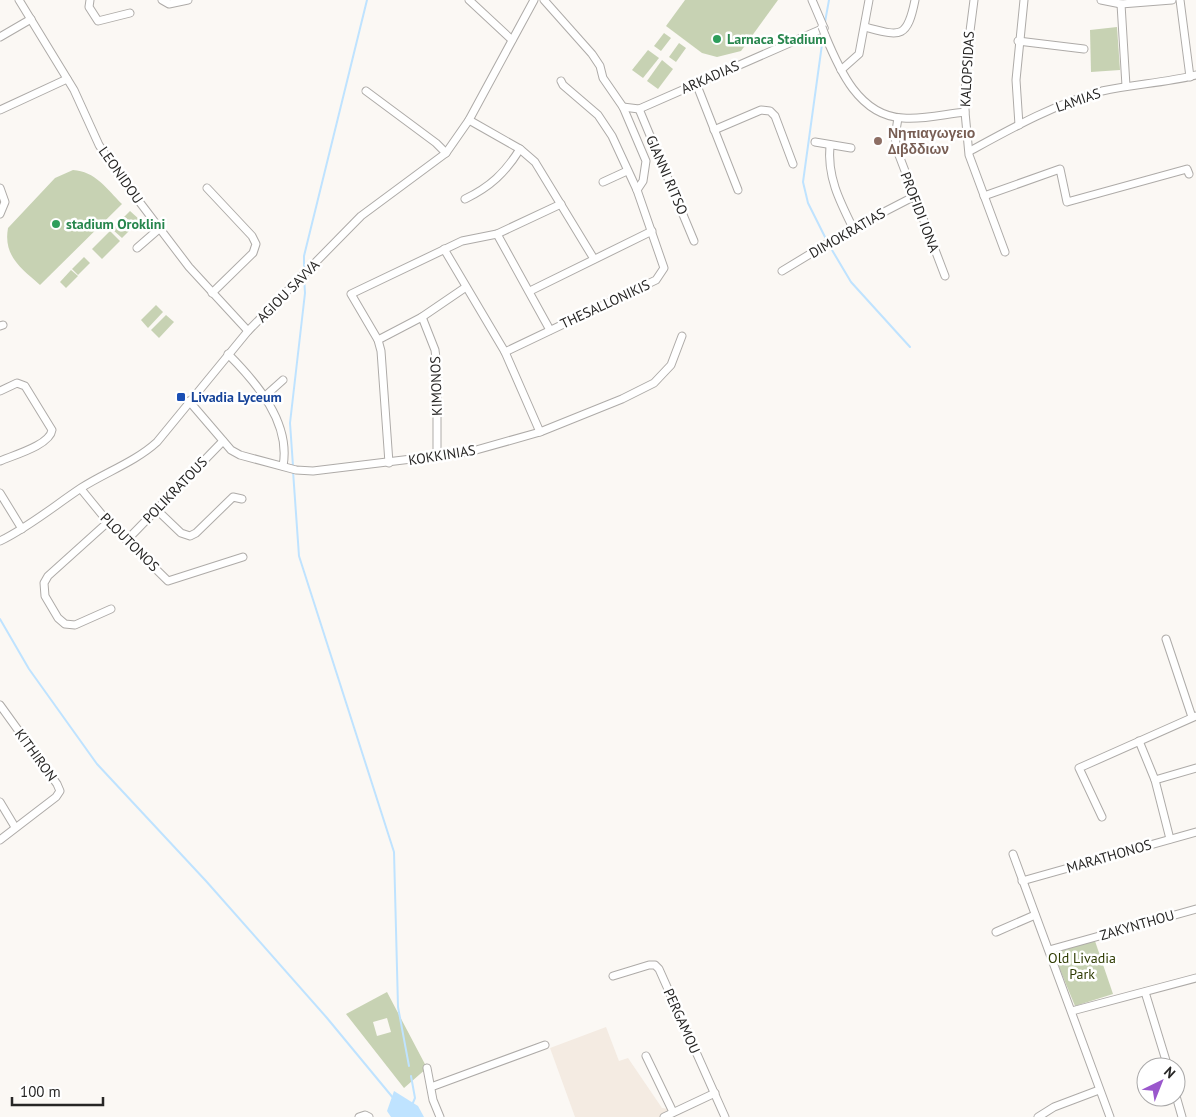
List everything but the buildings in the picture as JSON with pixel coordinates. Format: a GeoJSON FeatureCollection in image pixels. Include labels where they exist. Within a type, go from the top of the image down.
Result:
{"type":"FeatureCollection","features":[{"type":"Feature","properties":{"kind":"street","name":"LEONIDOU"},"geometry":{"type":"LineString","coordinates":[[20,0],[67,78],[99,145],[160,228],[212,293],[248,331]]}},
{"type":"Feature","properties":{"kind":"street"},"geometry":{"type":"LineString","coordinates":[[90,0],[89,7],[98,22],[130,13]]}},
{"type":"Feature","properties":{"kind":"street"},"geometry":{"type":"LineString","coordinates":[[162,0],[169,4],[188,0]]}},
{"type":"Feature","properties":{"kind":"street"},"geometry":{"type":"LineString","coordinates":[[469,0],[512,40]]}},
{"type":"Feature","properties":{"kind":"street","name":"AGIOU SAVVA"},"geometry":{"type":"LineString","coordinates":[[0,541],[22,529],[81,489],[144,453],[157,442],[248,331],[370,207],[429,168],[446,153],[469,120],[534,0]]}},
{"type":"Feature","properties":{"kind":"street"},"geometry":{"type":"LineString","coordinates":[[544,0],[592,54],[600,66],[603,78],[623,107],[646,161],[643,181],[637,190]]}},
{"type":"Feature","properties":{"kind":"street"},"geometry":{"type":"LineString","coordinates":[[812,0],[841,70],[850,85],[865,101],[886,114],[898,118],[965,112]]}},
{"type":"Feature","properties":{"kind":"street"},"geometry":{"type":"LineString","coordinates":[[841,70],[858,57],[869,0]]}},
{"type":"Feature","properties":{"kind":"street"},"geometry":{"type":"LineString","coordinates":[[865,27],[892,34],[899,33],[911,20],[915,0]]}},
{"type":"Feature","properties":{"kind":"street","name":"KALOPSIDAS"},"geometry":{"type":"LineString","coordinates":[[974,0],[966,62],[965,112],[970,159],[1005,252]]}},
{"type":"Feature","properties":{"kind":"street"},"geometry":{"type":"LineString","coordinates":[[1019,125],[1016,80],[1018,41],[1024,0]]}},
{"type":"Feature","properties":{"kind":"street"},"geometry":{"type":"LineString","coordinates":[[1101,0],[1121,4],[1172,0]]}},
{"type":"Feature","properties":{"kind":"street"},"geometry":{"type":"LineString","coordinates":[[1180,0],[1193,76]]}},
{"type":"Feature","properties":{"kind":"street"},"geometry":{"type":"LineString","coordinates":[[1121,4],[1126,86]]}},
{"type":"Feature","properties":{"kind":"street"},"geometry":{"type":"LineString","coordinates":[[0,37],[31,19]]}},
{"type":"Feature","properties":{"kind":"street","name":"ARKADIAS"},"geometry":{"type":"LineString","coordinates":[[639,109],[696,83],[824,30]]}},
{"type":"Feature","properties":{"kind":"street"},"geometry":{"type":"LineString","coordinates":[[1018,41],[1084,48]]}},
{"type":"Feature","properties":{"kind":"street","name":"LAMIAS"},"geometry":{"type":"LineString","coordinates":[[970,151],[1019,125],[1075,100],[1126,86],[1193,76]]}},
{"type":"Feature","properties":{"kind":"street"},"geometry":{"type":"LineString","coordinates":[[0,110],[67,78]]}},
{"type":"Feature","properties":{"kind":"street"},"geometry":{"type":"LineString","coordinates":[[530,291],[652,231],[637,190],[605,124],[561,81]]}},
{"type":"Feature","properties":{"kind":"street"},"geometry":{"type":"LineString","coordinates":[[696,83],[738,190]]}},
{"type":"Feature","properties":{"kind":"street"},"geometry":{"type":"LineString","coordinates":[[366,91],[436,143],[446,153]]}},
{"type":"Feature","properties":{"kind":"street"},"geometry":{"type":"LineString","coordinates":[[623,107],[639,109]]}},
{"type":"Feature","properties":{"kind":"street","name":"GIANNI RITSO"},"geometry":{"type":"LineString","coordinates":[[639,109],[694,241]]}},
{"type":"Feature","properties":{"kind":"street"},"geometry":{"type":"LineString","coordinates":[[714,130],[761,110],[770,111],[775,116],[792,164]]}},
{"type":"Feature","properties":{"kind":"street","name":"PROFIDI IONA"},"geometry":{"type":"LineString","coordinates":[[898,118],[896,145],[913,197],[946,276]]}},
{"type":"Feature","properties":{"kind":"street"},"geometry":{"type":"LineString","coordinates":[[469,120],[520,149],[535,162],[594,259]]}},
{"type":"Feature","properties":{"kind":"street"},"geometry":{"type":"LineString","coordinates":[[815,142],[851,148]]}},
{"type":"Feature","properties":{"kind":"street"},"geometry":{"type":"LineString","coordinates":[[830,145],[832,182],[853,228]]}},
{"type":"Feature","properties":{"kind":"street"},"geometry":{"type":"LineString","coordinates":[[465,200],[496,181],[508,168],[520,149]]}},
{"type":"Feature","properties":{"kind":"street"},"geometry":{"type":"LineString","coordinates":[[984,196],[1060,169],[1067,202],[1187,169],[1189,174]]}},
{"type":"Feature","properties":{"kind":"street"},"geometry":{"type":"LineString","coordinates":[[603,182],[627,171]]}},
{"type":"Feature","properties":{"kind":"street"},"geometry":{"type":"LineString","coordinates":[[0,188],[5,202],[0,214]]}},
{"type":"Feature","properties":{"kind":"street"},"geometry":{"type":"LineString","coordinates":[[206,188],[252,236],[256,244],[253,253],[212,293]]}},
{"type":"Feature","properties":{"kind":"street","name":"DIMOKRATIAS"},"geometry":{"type":"LineString","coordinates":[[782,271],[853,228],[913,197]]}},
{"type":"Feature","properties":{"kind":"street"},"geometry":{"type":"LineString","coordinates":[[389,463],[382,356],[378,340],[350,294],[462,241],[497,234],[561,204]]}},
{"type":"Feature","properties":{"kind":"street"},"geometry":{"type":"LineString","coordinates":[[137,248],[160,228]]}},
{"type":"Feature","properties":{"kind":"street","name":"THESALLONIKIS"},"geometry":{"type":"LineString","coordinates":[[505,352],[661,276],[664,262],[652,231]]}},
{"type":"Feature","properties":{"kind":"street"},"geometry":{"type":"LineString","coordinates":[[497,234],[550,330]]}},
{"type":"Feature","properties":{"kind":"street"},"geometry":{"type":"LineString","coordinates":[[444,249],[505,352],[540,432]]}},
{"type":"Feature","properties":{"kind":"street"},"geometry":{"type":"LineString","coordinates":[[378,340],[422,317],[466,286]]}},
{"type":"Feature","properties":{"kind":"street","name":"KIMONOS"},"geometry":{"type":"LineString","coordinates":[[422,317],[435,350],[438,367],[437,456]]}},
{"type":"Feature","properties":{"kind":"street","name":"KOKKINIAS"},"geometry":{"type":"LineString","coordinates":[[189,402],[223,441],[240,455],[296,470],[335,470],[354,466],[389,463],[469,452],[540,432],[622,399],[654,383],[671,365],[682,336]]}},
{"type":"Feature","properties":{"kind":"street"},"geometry":{"type":"LineString","coordinates":[[228,354],[264,398],[280,423],[285,456],[284,467]]}},
{"type":"Feature","properties":{"kind":"street"},"geometry":{"type":"LineString","coordinates":[[264,398],[283,380]]}},
{"type":"Feature","properties":{"kind":"street"},"geometry":{"type":"LineString","coordinates":[[0,391],[17,384],[25,386],[52,430],[51,436],[45,442],[0,461]]}},
{"type":"Feature","properties":{"kind":"street","name":"POLIKRATOUS"},"geometry":{"type":"LineString","coordinates":[[127,540],[223,441]]}},
{"type":"Feature","properties":{"kind":"street","name":"PLOUTONOS"},"geometry":{"type":"LineString","coordinates":[[81,489],[108,522],[168,581],[243,557]]}},
{"type":"Feature","properties":{"kind":"street"},"geometry":{"type":"LineString","coordinates":[[0,493],[22,529]]}},
{"type":"Feature","properties":{"kind":"street"},"geometry":{"type":"LineString","coordinates":[[157,510],[181,533],[190,536],[196,533],[233,497],[242,499]]}},
{"type":"Feature","properties":{"kind":"street"},"geometry":{"type":"LineString","coordinates":[[108,522],[48,576],[43,588],[45,596],[56,616],[66,624],[75,624],[111,610]]}},
{"type":"Feature","properties":{"kind":"street"},"geometry":{"type":"LineString","coordinates":[[1102,816],[1079,768],[1194,716],[1166,639]]}},
{"type":"Feature","properties":{"kind":"street","name":"KITHIRON"},"geometry":{"type":"LineString","coordinates":[[0,705],[57,784],[60,791],[56,797],[0,840]]}},
{"type":"Feature","properties":{"kind":"street"},"geometry":{"type":"LineString","coordinates":[[1139,741],[1155,780],[1170,839]]}},
{"type":"Feature","properties":{"kind":"street"},"geometry":{"type":"LineString","coordinates":[[1155,780],[1196,768]]}},
{"type":"Feature","properties":{"kind":"street"},"geometry":{"type":"LineString","coordinates":[[0,802],[15,827]]}},
{"type":"Feature","properties":{"kind":"street","name":"MARATHONOS"},"geometry":{"type":"LineString","coordinates":[[1022,880],[1196,832]]}},
{"type":"Feature","properties":{"kind":"street"},"geometry":{"type":"LineString","coordinates":[[1013,854],[1110,1117]]}},
{"type":"Feature","properties":{"kind":"street","name":"ZAKYNTHOU"},"geometry":{"type":"LineString","coordinates":[[1050,950],[1196,909]]}},
{"type":"Feature","properties":{"kind":"street"},"geometry":{"type":"LineString","coordinates":[[996,932],[1035,915]]}},
{"type":"Feature","properties":{"kind":"street","name":"PERGAMOU"},"geometry":{"type":"LineString","coordinates":[[613,976],[649,965],[658,968],[725,1117]]}},
{"type":"Feature","properties":{"kind":"street"},"geometry":{"type":"LineString","coordinates":[[1072,1012],[1196,978]]}},
{"type":"Feature","properties":{"kind":"street"},"geometry":{"type":"LineString","coordinates":[[1145,992],[1165,1057]]}},
{"type":"Feature","properties":{"kind":"street"},"geometry":{"type":"LineString","coordinates":[[430,1087],[545,1045]]}},
{"type":"Feature","properties":{"kind":"street"},"geometry":{"type":"LineString","coordinates":[[646,1056],[673,1112]]}},
{"type":"Feature","properties":{"kind":"street"},"geometry":{"type":"LineString","coordinates":[[427,1068],[430,1087],[440,1117]]}},
{"type":"Feature","properties":{"kind":"street"},"geometry":{"type":"LineString","coordinates":[[1038,1117],[1059,1105],[1099,1090]]}},
{"type":"Feature","properties":{"kind":"street"},"geometry":{"type":"LineString","coordinates":[[664,1117],[715,1093]]}},
{"type":"Feature","properties":{"kind":"street"},"geometry":{"type":"LineString","coordinates":[[358,1117],[365,1115],[369,1117]]}},
{"type":"Feature","properties":{"kind":"shaded area"},"geometry":{"type":"Polygon","coordinates":[[[606,1027],[619,1061],[628,1058],[662,1108],[669,1109],[674,1117],[575,1117],[550,1048],[606,1027]]]}},
{"type":"Feature","properties":{"kind":"green space","name":"Larnaca Stadium"},"geometry":{"type":"Polygon","coordinates":[[[685,0],[778,0],[741,51],[717,57],[702,53],[666,26],[685,0]]]}},
{"type":"Feature","properties":{"kind":"green space"},"geometry":{"type":"Polygon","coordinates":[[[1117,27],[1120,70],[1091,72],[1090,30],[1117,27]]]}},
{"type":"Feature","properties":{"kind":"green space"},"geometry":{"type":"Polygon","coordinates":[[[664,33],[671,38],[661,51],[654,46],[664,33]]]}},
{"type":"Feature","properties":{"kind":"green space"},"geometry":{"type":"Polygon","coordinates":[[[679,43],[686,48],[676,62],[669,57],[679,43]]]}},
{"type":"Feature","properties":{"kind":"green space"},"geometry":{"type":"Polygon","coordinates":[[[648,50],[659,58],[643,78],[632,70],[648,50]]]}},
{"type":"Feature","properties":{"kind":"green space"},"geometry":{"type":"Polygon","coordinates":[[[662,60],[673,69],[658,89],[647,81],[662,60]]]}},
{"type":"Feature","properties":{"kind":"green space","name":"stadium Oroklini"},"geometry":{"type":"Polygon","coordinates":[[[73,170],[81,171],[94,177],[122,204],[40,285],[20,267],[11,254],[7,238],[8,228],[55,178],[73,170]]]}},
{"type":"Feature","properties":{"kind":"green space"},"geometry":{"type":"Polygon","coordinates":[[[130,211],[140,220],[122,238],[112,229],[130,211]]]}},
{"type":"Feature","properties":{"kind":"green space"},"geometry":{"type":"Polygon","coordinates":[[[110,231],[120,241],[102,259],[92,249],[110,231]]]}},
{"type":"Feature","properties":{"kind":"green space"},"geometry":{"type":"Polygon","coordinates":[[[84,257],[90,263],[78,275],[72,269],[84,257]]]}},
{"type":"Feature","properties":{"kind":"green space"},"geometry":{"type":"Polygon","coordinates":[[[71,270],[78,276],[66,288],[60,282],[71,270]]]}},
{"type":"Feature","properties":{"kind":"green space"},"geometry":{"type":"Polygon","coordinates":[[[156,305],[163,312],[148,328],[141,320],[156,305]]]}},
{"type":"Feature","properties":{"kind":"green space"},"geometry":{"type":"Polygon","coordinates":[[[166,315],[174,322],[159,338],[151,330],[166,315]]]}},
{"type":"Feature","properties":{"kind":"green space","name":"Old Livadia Park"},"geometry":{"type":"Polygon","coordinates":[[[1095,941],[1113,994],[1075,1006],[1052,950],[1095,941]]]}},
{"type":"Feature","properties":{"kind":"green space"},"geometry":{"type":"Polygon","coordinates":[[[387,992],[427,1068],[404,1088],[346,1014],[387,992]],[[387,1018],[373,1022],[377,1036],[391,1032],[387,1018]]]}},
{"type":"Feature","properties":{"kind":"water"},"geometry":{"type":"Polygon","coordinates":[[[394,1091],[418,1106],[424,1117],[391,1117],[387,1111],[394,1091]]]}},
{"type":"Feature","properties":{"kind":"waterway"},"geometry":{"type":"LineString","coordinates":[[304,270],[304,256],[367,0]]}},
{"type":"Feature","properties":{"kind":"waterway"},"geometry":{"type":"LineString","coordinates":[[825,22],[829,0]]}},
{"type":"Feature","properties":{"kind":"waterway"},"geometry":{"type":"LineString","coordinates":[[823,37],[803,182],[808,203],[827,241]]}},
{"type":"Feature","properties":{"kind":"waterway"},"geometry":{"type":"LineString","coordinates":[[829,245],[851,282],[910,347]]}},
{"type":"Feature","properties":{"kind":"waterway"},"geometry":{"type":"LineString","coordinates":[[293,466],[290,423],[305,293],[304,277]]}},
{"type":"Feature","properties":{"kind":"waterway"},"geometry":{"type":"LineString","coordinates":[[293,471],[299,556],[394,852],[398,1007],[409,1066]]}},
{"type":"Feature","properties":{"kind":"waterway"},"geometry":{"type":"LineString","coordinates":[[0,619],[29,669],[97,764],[206,881],[327,1018],[394,1099]]}},
{"type":"Feature","properties":{"kind":"waterway"},"geometry":{"type":"LineString","coordinates":[[411,1076],[415,1098],[412,1105]]}},
{"type":"Feature","properties":{"kind":"place","name":"Larnaca Stadium"},"geometry":{"type":"Point","coordinates":[717,39]}},
{"type":"Feature","properties":{"kind":"place","name":"Νηπιαγωγειο Διβδδιων"},"geometry":{"type":"Point","coordinates":[878,141]}},
{"type":"Feature","properties":{"kind":"place","name":"stadium Oroklini"},"geometry":{"type":"Point","coordinates":[56,224]}},
{"type":"Feature","properties":{"kind":"place","name":"Livadia Lyceum"},"geometry":{"type":"Point","coordinates":[181,397]}}]}
